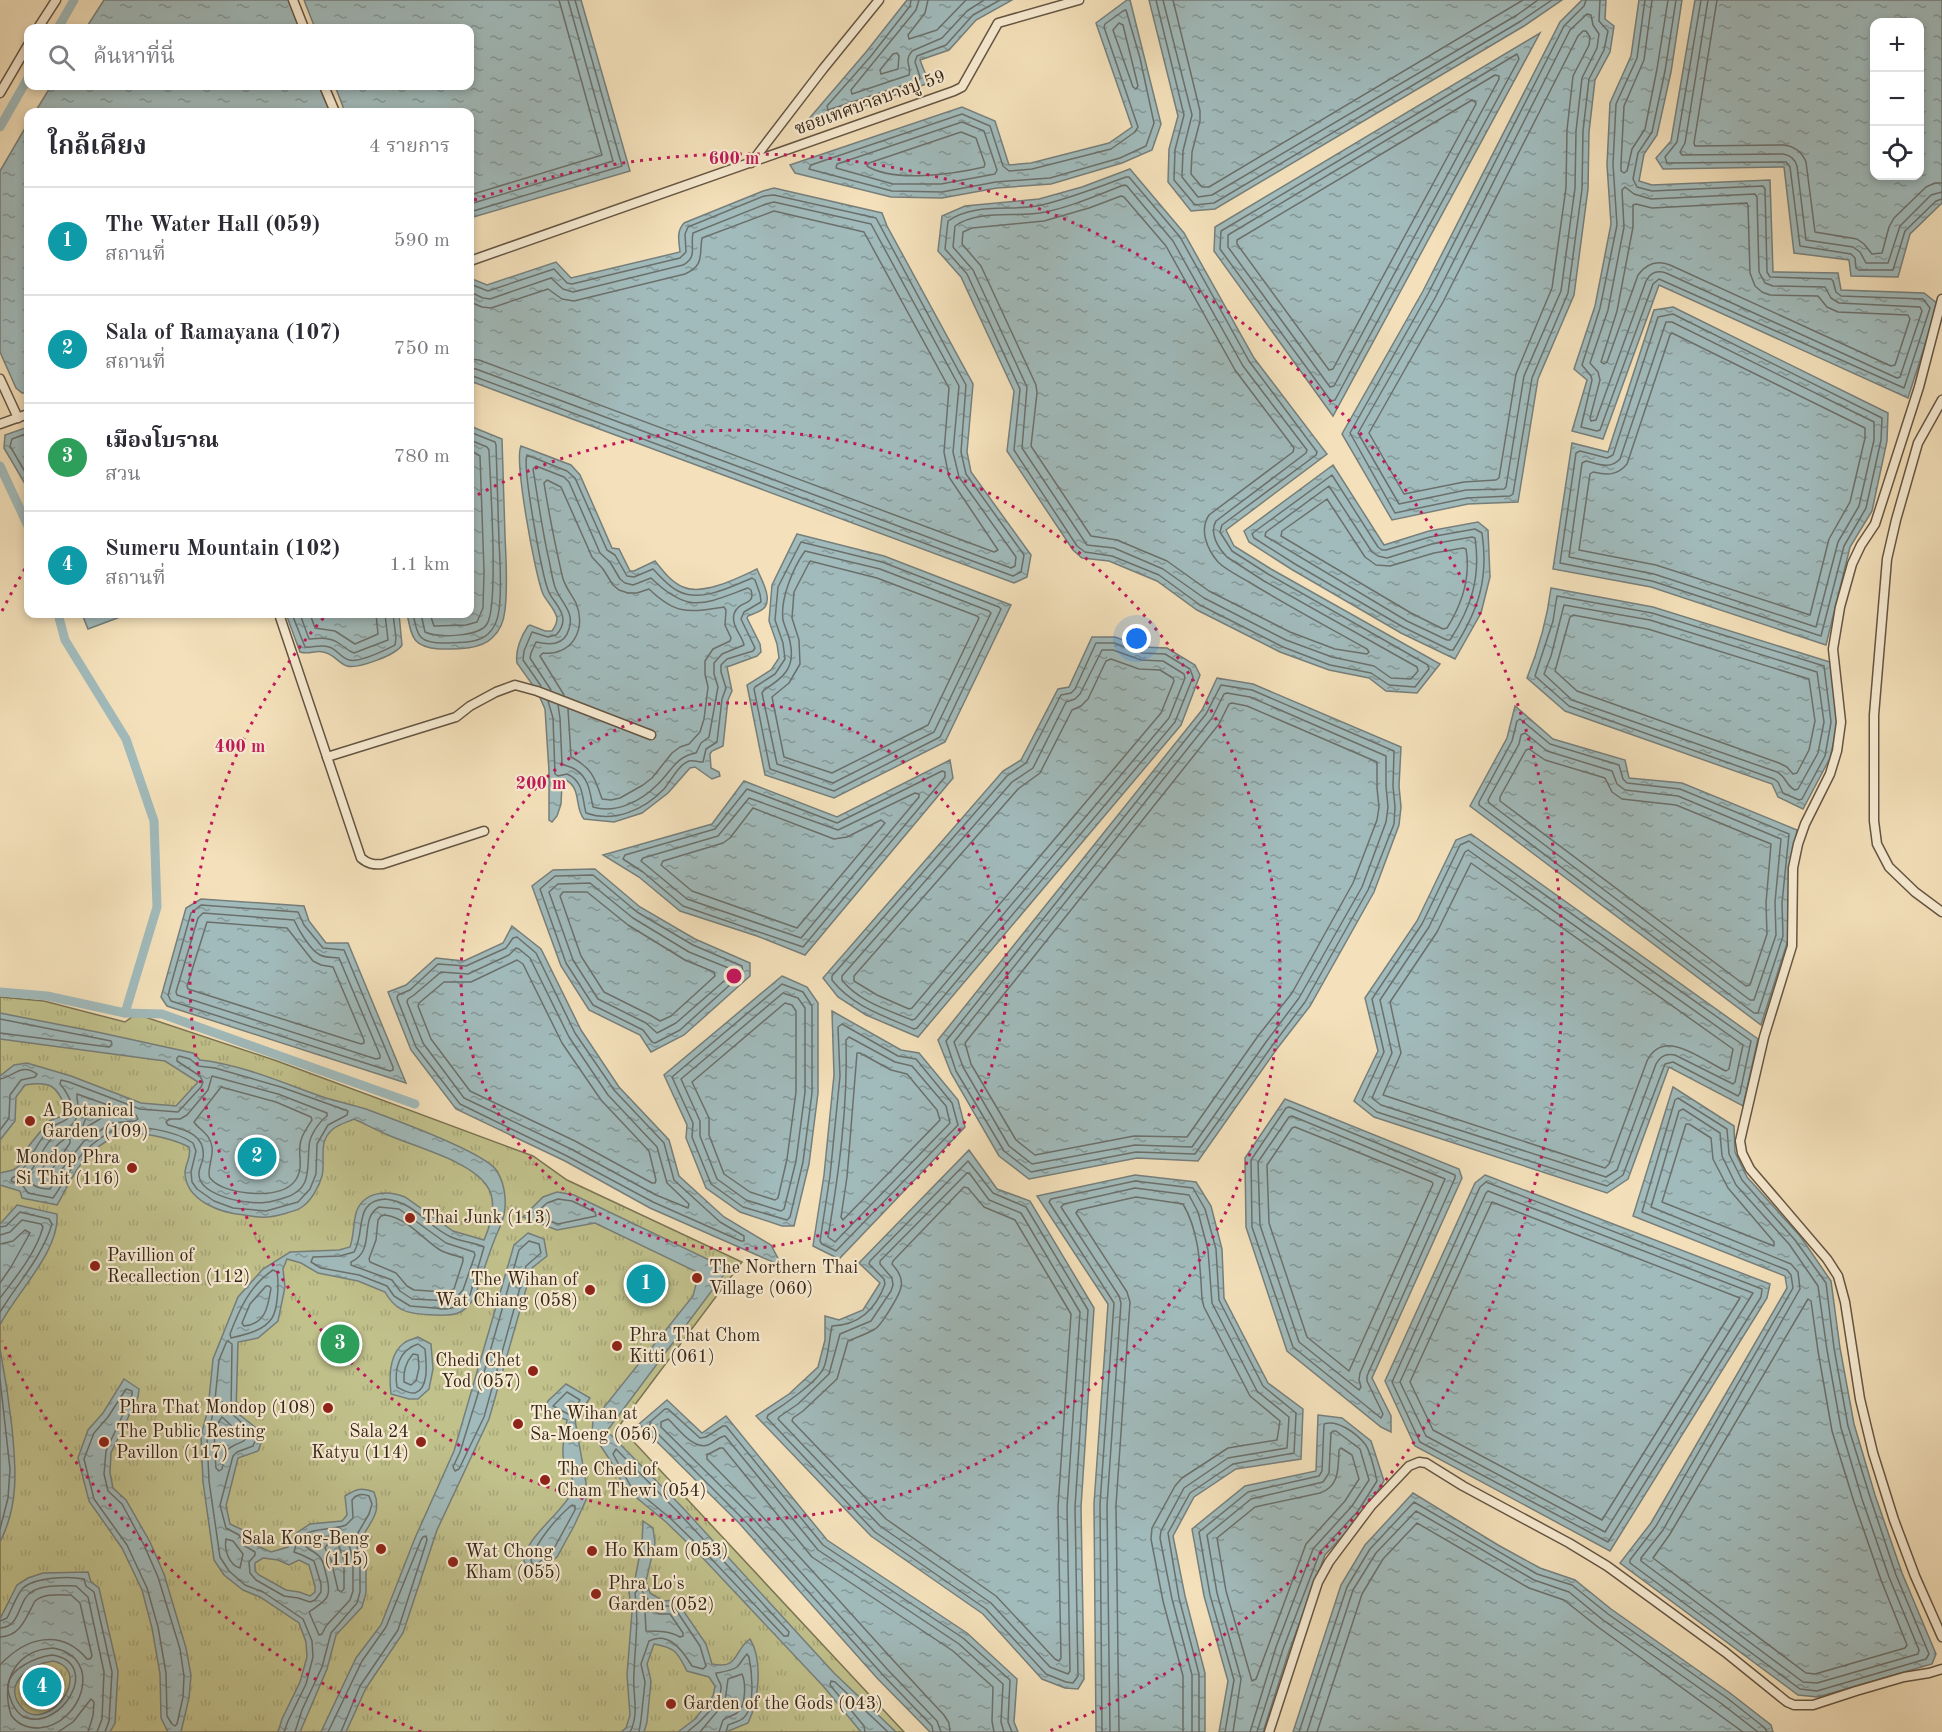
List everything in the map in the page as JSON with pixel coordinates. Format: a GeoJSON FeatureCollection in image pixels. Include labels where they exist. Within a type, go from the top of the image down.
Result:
{"type":"FeatureCollection","features":[{"type":"Feature","properties":{"kind":"street"},"geometry":{"type":"LineString","coordinates":[[41,24],[56,0]]}},
{"type":"Feature","properties":{"kind":"street"},"geometry":{"type":"LineString","coordinates":[[293,0],[302,24]]}},
{"type":"Feature","properties":{"kind":"street"},"geometry":{"type":"LineString","coordinates":[[750,164],[822,69],[879,0]]}},
{"type":"Feature","properties":{"kind":"street","name":"ซอยเทศบาลบางปู 59"},"geometry":{"type":"LineString","coordinates":[[474,260],[954,91],[962,87],[998,23],[1079,0]]}},
{"type":"Feature","properties":{"kind":"street"},"geometry":{"type":"LineString","coordinates":[[0,93],[24,52]]}},
{"type":"Feature","properties":{"kind":"street"},"geometry":{"type":"LineString","coordinates":[[326,90],[333,108]]}},
{"type":"Feature","properties":{"kind":"street"},"geometry":{"type":"LineString","coordinates":[[1942,299],[1919,387],[1879,513],[1852,564],[1840,607],[1833,649],[1840,722],[1837,751],[1830,774],[1804,824],[1792,868],[1792,946],[1765,1030],[1740,1141],[1746,1164],[1827,1259],[1838,1276],[1845,1302],[1860,1399],[1873,1453],[1900,1537],[1942,1637]]}},
{"type":"Feature","properties":{"kind":"street"},"geometry":{"type":"LineString","coordinates":[[0,379],[18,418]]}},
{"type":"Feature","properties":{"kind":"street"},"geometry":{"type":"LineString","coordinates":[[1942,400],[1918,443],[1887,559],[1874,715],[1874,820],[1877,844],[1889,867],[1915,892],[1942,912]]}},
{"type":"Feature","properties":{"kind":"street"},"geometry":{"type":"LineString","coordinates":[[1,424],[24,416]]}},
{"type":"Feature","properties":{"kind":"street"},"geometry":{"type":"LineString","coordinates":[[280,618],[361,858],[366,863],[383,864],[484,831]]}},
{"type":"Feature","properties":{"kind":"street"},"geometry":{"type":"LineString","coordinates":[[327,757],[456,717],[470,706],[515,685],[537,691],[651,735]]}},
{"type":"Feature","properties":{"kind":"street"},"geometry":{"type":"LineString","coordinates":[[1269,1732],[1318,1582],[1329,1562],[1371,1506],[1409,1466],[1419,1462],[1426,1463],[1607,1566],[1794,1705],[1813,1705],[1904,1677],[1942,1669]]}},
{"type":"Feature","properties":{"kind":"green space"},"geometry":{"type":"Polygon","coordinates":[[[0,997],[44,1001],[125,1022],[136,1014],[277,1061],[533,1156],[567,1180],[742,1262],[619,1426],[904,1732],[0,1732],[0,997]]]}},
{"type":"Feature","properties":{"kind":"water"},"geometry":{"type":"Polygon","coordinates":[[[104,0],[290,0],[299,24],[89,24],[104,0]]]}},
{"type":"Feature","properties":{"kind":"water"},"geometry":{"type":"Polygon","coordinates":[[[304,0],[581,0],[630,171],[474,217],[474,108],[343,108],[337,90],[474,90],[474,24],[313,24],[304,0]]]}},
{"type":"Feature","properties":{"kind":"water"},"geometry":{"type":"Polygon","coordinates":[[[907,0],[1012,0],[976,20],[949,50],[920,60],[929,83],[801,128],[866,52],[907,0]]]}},
{"type":"Feature","properties":{"kind":"water"},"geometry":{"type":"Polygon","coordinates":[[[1130,0],[1161,124],[1152,150],[1122,163],[1051,184],[997,188],[942,198],[891,197],[795,173],[790,165],[962,107],[995,121],[1009,165],[1031,163],[1109,143],[1132,127],[1096,23],[1130,0]]]}},
{"type":"Feature","properties":{"kind":"water"},"geometry":{"type":"Polygon","coordinates":[[[1149,0],[1562,0],[1524,26],[1215,209],[1191,211],[1168,182],[1169,149],[1178,116],[1149,0]]]}},
{"type":"Feature","properties":{"kind":"water"},"geometry":{"type":"Polygon","coordinates":[[[1582,0],[1606,0],[1605,19],[1614,26],[1610,52],[1595,80],[1589,132],[1588,189],[1574,295],[1538,379],[1518,502],[1468,504],[1392,520],[1342,434],[1423,291],[1560,22],[1582,0]]]}},
{"type":"Feature","properties":{"kind":"water"},"geometry":{"type":"Polygon","coordinates":[[[1639,0],[1682,0],[1671,72],[1657,135],[1644,154],[1639,181],[1652,185],[1770,180],[1773,272],[1838,273],[1841,290],[1924,293],[1938,304],[1908,398],[1659,285],[1603,439],[1572,431],[1587,380],[1574,369],[1595,306],[1611,224],[1607,165],[1610,103],[1631,56],[1639,0]]]}},
{"type":"Feature","properties":{"kind":"water"},"geometry":{"type":"Polygon","coordinates":[[[1695,0],[1942,0],[1942,203],[1910,234],[1898,277],[1851,276],[1849,260],[1794,253],[1784,167],[1663,169],[1656,158],[1671,141],[1695,0]]]}},
{"type":"Feature","properties":{"kind":"water"},"geometry":{"type":"Polygon","coordinates":[[[1540,33],[1333,416],[1214,251],[1215,227],[1540,33]]]}},
{"type":"Feature","properties":{"kind":"water"},"geometry":{"type":"Polygon","coordinates":[[[49,90],[324,90],[331,108],[37,108],[49,90]]]}},
{"type":"Feature","properties":{"kind":"water"},"geometry":{"type":"Polygon","coordinates":[[[24,130],[24,393],[16,388],[0,352],[0,171],[24,130]]]}},
{"type":"Feature","properties":{"kind":"water"},"geometry":{"type":"Polygon","coordinates":[[[1130,169],[1184,233],[1254,358],[1327,454],[1226,530],[1234,546],[1440,664],[1417,693],[1386,691],[1369,678],[1329,670],[1280,652],[1197,610],[1157,581],[1109,561],[1082,558],[1073,550],[1007,451],[1014,391],[961,277],[938,251],[942,216],[965,206],[1039,199],[1082,187],[1130,169]]]}},
{"type":"Feature","properties":{"kind":"water"},"geometry":{"type":"Polygon","coordinates":[[[774,188],[882,213],[973,384],[967,452],[971,472],[1031,555],[1027,577],[1014,583],[474,382],[474,280],[487,285],[556,262],[571,278],[680,252],[679,233],[684,223],[774,188]]]}},
{"type":"Feature","properties":{"kind":"water"},"geometry":{"type":"Polygon","coordinates":[[[1673,307],[1888,413],[1887,441],[1872,511],[1850,547],[1826,645],[1651,587],[1553,569],[1572,443],[1608,452],[1654,310],[1673,307]]]}},
{"type":"Feature","properties":{"kind":"water"},"geometry":{"type":"Polygon","coordinates":[[[24,428],[24,482],[4,448],[5,435],[24,428]]]}},
{"type":"Feature","properties":{"kind":"water"},"geometry":{"type":"Polygon","coordinates":[[[474,428],[502,439],[506,591],[501,625],[487,642],[460,649],[423,646],[418,643],[410,629],[408,618],[474,618],[474,428]]]}},
{"type":"Feature","properties":{"kind":"water"},"geometry":{"type":"Polygon","coordinates":[[[521,446],[571,465],[580,475],[612,548],[619,549],[630,571],[655,561],[679,585],[700,589],[720,585],[757,569],[767,593],[765,607],[747,618],[760,644],[761,652],[757,656],[727,667],[732,691],[728,700],[723,746],[710,754],[711,768],[719,772],[720,776],[712,779],[695,767],[690,768],[668,793],[642,813],[614,822],[584,819],[574,788],[566,780],[562,783],[561,804],[557,816],[552,822],[549,820],[545,709],[537,691],[517,663],[517,654],[528,626],[552,631],[557,618],[543,594],[535,565],[520,472],[521,446]]]}},
{"type":"Feature","properties":{"kind":"water"},"geometry":{"type":"Polygon","coordinates":[[[1333,465],[1384,545],[1429,531],[1478,522],[1488,530],[1490,577],[1481,613],[1455,659],[1401,633],[1249,542],[1244,531],[1333,465]]]}},
{"type":"Feature","properties":{"kind":"water"},"geometry":{"type":"Polygon","coordinates":[[[797,534],[884,556],[1011,605],[945,742],[834,798],[765,775],[747,685],[771,670],[779,658],[769,621],[772,585],[797,534]]]}},
{"type":"Feature","properties":{"kind":"water"},"geometry":{"type":"Polygon","coordinates":[[[1551,588],[1653,607],[1830,662],[1838,722],[1830,758],[1803,809],[1778,797],[1772,784],[1565,711],[1527,678],[1542,634],[1551,588]]]}},
{"type":"Feature","properties":{"kind":"water"},"geometry":{"type":"Polygon","coordinates":[[[84,618],[117,618],[88,629],[84,618]]]}},
{"type":"Feature","properties":{"kind":"water"},"geometry":{"type":"Polygon","coordinates":[[[287,618],[399,618],[402,645],[392,653],[376,660],[347,666],[327,653],[300,652],[287,618]]]}},
{"type":"Feature","properties":{"kind":"water"},"geometry":{"type":"Polygon","coordinates":[[[1092,637],[1115,637],[1143,647],[1167,648],[1195,665],[1200,675],[1181,725],[918,1037],[866,1015],[838,997],[823,978],[1003,771],[1021,760],[1058,689],[1069,687],[1092,637]]]}},
{"type":"Feature","properties":{"kind":"water"},"geometry":{"type":"Polygon","coordinates":[[[1217,678],[1253,684],[1401,747],[1399,825],[1374,892],[1310,1006],[1198,1161],[1137,1158],[1029,1179],[999,1156],[951,1073],[938,1040],[1202,710],[1217,678]]]}},
{"type":"Feature","properties":{"kind":"water"},"geometry":{"type":"Polygon","coordinates":[[[1515,706],[1553,739],[1625,760],[1629,778],[1682,783],[1797,830],[1788,903],[1789,937],[1761,1025],[1470,806],[1507,738],[1515,706]]]}},
{"type":"Feature","properties":{"kind":"water"},"geometry":{"type":"Polygon","coordinates":[[[950,760],[953,778],[805,955],[757,936],[680,911],[639,877],[603,855],[712,824],[744,781],[837,817],[950,760]]]}},
{"type":"Feature","properties":{"kind":"water"},"geometry":{"type":"Polygon","coordinates":[[[1471,834],[1758,1039],[1743,1106],[1669,1067],[1628,1179],[1607,1193],[1374,1117],[1354,1101],[1378,1051],[1365,998],[1417,921],[1456,840],[1471,834]]]}},
{"type":"Feature","properties":{"kind":"water"},"geometry":{"type":"Polygon","coordinates":[[[595,869],[640,907],[695,939],[750,963],[750,976],[684,1035],[651,1052],[640,1035],[589,1010],[561,966],[532,886],[553,870],[595,869]]]}},
{"type":"Feature","properties":{"kind":"water"},"geometry":{"type":"Polygon","coordinates":[[[201,899],[304,906],[309,921],[326,943],[348,943],[406,1083],[167,1006],[161,997],[186,908],[201,899]]]}},
{"type":"Feature","properties":{"kind":"water"},"geometry":{"type":"Polygon","coordinates":[[[512,926],[541,949],[581,1030],[619,1087],[669,1140],[679,1176],[724,1217],[771,1245],[782,1266],[650,1208],[565,1161],[456,1109],[411,1050],[388,992],[406,985],[436,958],[464,961],[503,943],[512,926]]]}},
{"type":"Feature","properties":{"kind":"water"},"geometry":{"type":"Polygon","coordinates":[[[782,976],[807,987],[818,1003],[818,1093],[809,1164],[794,1226],[782,1226],[740,1212],[706,1188],[686,1138],[687,1125],[664,1075],[782,976]]]}},
{"type":"Feature","properties":{"kind":"water"},"geometry":{"type":"Polygon","coordinates":[[[832,1011],[901,1050],[919,1053],[958,1100],[965,1127],[839,1259],[813,1246],[824,1175],[834,1075],[832,1011]]]}},
{"type":"Feature","properties":{"kind":"water"},"geometry":{"type":"Polygon","coordinates":[[[0,1013],[193,1053],[200,1060],[248,1071],[366,1109],[415,1128],[457,1145],[489,1163],[500,1177],[505,1197],[505,1211],[475,1297],[463,1310],[453,1314],[438,1315],[406,1311],[393,1304],[385,1292],[358,1281],[318,1273],[301,1263],[287,1259],[283,1269],[285,1287],[278,1321],[258,1338],[238,1342],[236,1412],[255,1427],[263,1438],[258,1451],[238,1458],[226,1506],[230,1524],[243,1530],[249,1542],[271,1552],[288,1547],[295,1534],[310,1524],[342,1521],[347,1515],[345,1496],[352,1492],[362,1489],[374,1492],[377,1505],[374,1516],[361,1539],[366,1557],[366,1593],[362,1607],[336,1635],[327,1669],[300,1732],[278,1732],[300,1682],[307,1657],[306,1642],[299,1623],[260,1597],[243,1590],[224,1575],[214,1560],[203,1482],[201,1436],[208,1409],[213,1359],[238,1297],[263,1269],[290,1252],[339,1250],[350,1247],[356,1213],[359,1206],[370,1196],[391,1193],[405,1197],[453,1231],[484,1240],[493,1206],[490,1192],[479,1177],[456,1162],[354,1119],[335,1127],[328,1134],[323,1151],[322,1176],[311,1197],[299,1209],[280,1215],[261,1217],[235,1214],[206,1204],[191,1191],[187,1183],[185,1173],[190,1154],[189,1147],[173,1140],[143,1134],[117,1136],[93,1151],[77,1169],[57,1205],[22,1198],[20,1191],[0,1185],[0,1173],[13,1170],[20,1165],[28,1147],[49,1121],[62,1116],[66,1109],[52,1086],[25,1085],[16,1097],[15,1121],[0,1140],[0,1076],[14,1065],[27,1063],[71,1076],[141,1103],[176,1106],[198,1082],[165,1061],[0,1039],[0,1013]],[[263,1558],[255,1563],[255,1571],[286,1590],[310,1596],[315,1592],[309,1565],[299,1560],[289,1565],[278,1560],[263,1558]]]}},
{"type":"Feature","properties":{"kind":"water"},"geometry":{"type":"Polygon","coordinates":[[[1673,1087],[1734,1126],[1735,1152],[1747,1177],[1800,1236],[1831,1281],[1854,1424],[1902,1573],[1936,1654],[1932,1664],[1818,1697],[1798,1695],[1620,1563],[1651,1523],[1787,1288],[1785,1276],[1633,1216],[1673,1087]]]}},
{"type":"Feature","properties":{"kind":"water"},"geometry":{"type":"Polygon","coordinates":[[[1285,1099],[1459,1169],[1462,1178],[1372,1378],[1391,1416],[1391,1432],[1381,1427],[1287,1351],[1246,1227],[1245,1158],[1285,1099]]]}},
{"type":"Feature","properties":{"kind":"water"},"geometry":{"type":"Polygon","coordinates":[[[969,1150],[997,1189],[1030,1201],[1094,1308],[1081,1507],[1084,1679],[1078,1689],[1065,1688],[1042,1679],[983,1614],[871,1536],[756,1416],[789,1394],[818,1367],[825,1340],[825,1316],[839,1320],[863,1310],[880,1283],[859,1263],[969,1150]]]}},
{"type":"Feature","properties":{"kind":"water"},"geometry":{"type":"Polygon","coordinates":[[[1135,1175],[1196,1182],[1211,1206],[1222,1249],[1224,1298],[1268,1383],[1303,1409],[1301,1459],[1236,1469],[1194,1497],[1173,1536],[1185,1596],[1205,1673],[1205,1732],[1096,1732],[1094,1504],[1108,1304],[1037,1196],[1135,1175]]]}},
{"type":"Feature","properties":{"kind":"water"},"geometry":{"type":"Polygon","coordinates":[[[1485,1175],[1770,1284],[1767,1298],[1610,1551],[1415,1446],[1385,1381],[1475,1183],[1485,1175]]]}},
{"type":"Feature","properties":{"kind":"water"},"geometry":{"type":"Polygon","coordinates":[[[557,1192],[574,1195],[728,1269],[607,1431],[683,1508],[834,1673],[896,1732],[861,1732],[824,1687],[700,1555],[666,1522],[626,1489],[592,1433],[593,1421],[693,1296],[699,1273],[595,1223],[557,1230],[523,1217],[543,1197],[557,1192]]]}},
{"type":"Feature","properties":{"kind":"water"},"geometry":{"type":"Polygon","coordinates":[[[17,1205],[57,1214],[56,1228],[45,1257],[0,1325],[0,1224],[17,1205]]]}},
{"type":"Feature","properties":{"kind":"water"},"geometry":{"type":"Polygon","coordinates":[[[528,1233],[544,1239],[547,1256],[532,1268],[489,1419],[437,1530],[403,1633],[366,1688],[346,1732],[321,1732],[356,1658],[381,1625],[415,1538],[454,1451],[514,1245],[528,1233]]]}},
{"type":"Feature","properties":{"kind":"water"},"geometry":{"type":"Polygon","coordinates":[[[418,1337],[431,1344],[433,1369],[429,1389],[418,1399],[391,1394],[390,1373],[395,1353],[404,1343],[418,1337]]]}},
{"type":"Feature","properties":{"kind":"water"},"geometry":{"type":"Polygon","coordinates":[[[0,1349],[11,1418],[15,1486],[10,1514],[0,1542],[0,1349]]]}},
{"type":"Feature","properties":{"kind":"water"},"geometry":{"type":"Polygon","coordinates":[[[124,1379],[139,1389],[138,1397],[111,1453],[110,1473],[113,1488],[126,1500],[150,1542],[164,1574],[186,1648],[191,1675],[189,1698],[181,1732],[168,1732],[161,1718],[160,1674],[152,1628],[142,1590],[122,1548],[89,1501],[78,1458],[88,1430],[103,1413],[124,1379]]]}},
{"type":"Feature","properties":{"kind":"water"},"geometry":{"type":"Polygon","coordinates":[[[566,1384],[590,1398],[575,1420],[586,1483],[586,1500],[557,1557],[538,1571],[528,1569],[524,1560],[526,1552],[537,1534],[568,1500],[574,1488],[563,1457],[567,1420],[544,1411],[548,1401],[566,1384]]]}},
{"type":"Feature","properties":{"kind":"water"},"geometry":{"type":"Polygon","coordinates":[[[667,1400],[702,1433],[726,1416],[827,1540],[967,1633],[1017,1679],[1014,1722],[1018,1732],[930,1732],[877,1678],[739,1523],[639,1424],[667,1400]]]}},
{"type":"Feature","properties":{"kind":"water"},"geometry":{"type":"Polygon","coordinates":[[[1318,1415],[1342,1418],[1371,1441],[1384,1481],[1363,1514],[1325,1555],[1289,1651],[1263,1732],[1219,1732],[1228,1681],[1204,1596],[1192,1529],[1245,1486],[1316,1471],[1318,1415]]]}},
{"type":"Feature","properties":{"kind":"water"},"geometry":{"type":"Polygon","coordinates":[[[1413,1493],[1540,1568],[1575,1580],[1611,1609],[1730,1693],[1771,1725],[1773,1732],[1293,1732],[1341,1585],[1365,1545],[1413,1493]]]}},
{"type":"Feature","properties":{"kind":"water"},"geometry":{"type":"Polygon","coordinates":[[[643,1521],[653,1528],[655,1543],[646,1581],[650,1593],[663,1601],[676,1600],[706,1644],[712,1664],[721,1665],[731,1662],[750,1639],[757,1658],[758,1681],[755,1704],[748,1723],[726,1732],[678,1732],[695,1719],[713,1696],[715,1686],[709,1677],[687,1671],[678,1655],[671,1649],[654,1644],[647,1664],[651,1681],[644,1732],[621,1732],[626,1728],[630,1715],[627,1675],[632,1612],[629,1592],[635,1579],[642,1543],[643,1521]]]}},
{"type":"Feature","properties":{"kind":"water"},"geometry":{"type":"Polygon","coordinates":[[[88,1572],[91,1582],[99,1588],[118,1671],[115,1723],[110,1732],[0,1732],[0,1619],[17,1585],[43,1573],[88,1572]],[[53,1661],[44,1663],[27,1671],[20,1678],[15,1693],[17,1701],[24,1710],[34,1715],[45,1713],[55,1707],[69,1687],[70,1676],[65,1667],[53,1661]]]}},
{"type":"Feature","properties":{"kind":"waterway"},"geometry":{"type":"LineString","coordinates":[[60,24],[74,0]]}},
{"type":"Feature","properties":{"kind":"waterway"},"geometry":{"type":"LineString","coordinates":[[0,127],[24,85]]}},
{"type":"Feature","properties":{"kind":"waterway"},"geometry":{"type":"LineString","coordinates":[[0,466],[24,517]]}},
{"type":"Feature","properties":{"kind":"waterway"},"geometry":{"type":"LineString","coordinates":[[59,618],[65,640],[126,739],[154,821],[157,907],[125,1013]]}},
{"type":"Feature","properties":{"kind":"waterway"},"geometry":{"type":"LineString","coordinates":[[0,992],[47,996],[125,1013],[162,1014],[415,1104]]}},
{"type":"Feature","properties":{"kind":"place","name":"A Botanical Garden (109)"},"geometry":{"type":"Point","coordinates":[30,1121]}},
{"type":"Feature","properties":{"kind":"place","name":"Sala of Ramayana (107)"},"geometry":{"type":"Point","coordinates":[257,1157]}},
{"type":"Feature","properties":{"kind":"place","name":"Mondop Phra Si Thit (116)"},"geometry":{"type":"Point","coordinates":[132,1168]}},
{"type":"Feature","properties":{"kind":"place","name":"Thai Junk (113)"},"geometry":{"type":"Point","coordinates":[410,1218]}},
{"type":"Feature","properties":{"kind":"place","name":"Pavillion of Recallection (112)"},"geometry":{"type":"Point","coordinates":[95,1266]}},
{"type":"Feature","properties":{"kind":"place","name":"The Northern Thai Village (060)"},"geometry":{"type":"Point","coordinates":[697,1278]}},
{"type":"Feature","properties":{"kind":"place","name":"The Water Hall (059)"},"geometry":{"type":"Point","coordinates":[646,1284]}},
{"type":"Feature","properties":{"kind":"place","name":"The Wihan of Wat Chiang (058)"},"geometry":{"type":"Point","coordinates":[590,1290]}},
{"type":"Feature","properties":{"kind":"place","name":"เมืองโบราณ"},"geometry":{"type":"Point","coordinates":[340,1344]}},
{"type":"Feature","properties":{"kind":"place","name":"Phra That Chom Kitti (061)"},"geometry":{"type":"Point","coordinates":[617,1346]}},
{"type":"Feature","properties":{"kind":"place","name":"Chedi Chet Yod (057)"},"geometry":{"type":"Point","coordinates":[533,1371]}},
{"type":"Feature","properties":{"kind":"place","name":"Phra That Mondop (108)"},"geometry":{"type":"Point","coordinates":[328,1408]}},
{"type":"Feature","properties":{"kind":"place","name":"The Wihan at Sa-Moeng (056)"},"geometry":{"type":"Point","coordinates":[518,1424]}},
{"type":"Feature","properties":{"kind":"place","name":"The Public Resting Pavillon (117)"},"geometry":{"type":"Point","coordinates":[104,1442]}},
{"type":"Feature","properties":{"kind":"place","name":"Sala 24 Katyu (114)"},"geometry":{"type":"Point","coordinates":[421,1442]}},
{"type":"Feature","properties":{"kind":"place","name":"The Chedi of Cham Thewi (054)"},"geometry":{"type":"Point","coordinates":[545,1480]}},
{"type":"Feature","properties":{"kind":"place","name":"Sala Kong-Beng (115)"},"geometry":{"type":"Point","coordinates":[381,1549]}},
{"type":"Feature","properties":{"kind":"place","name":"Ho Kham (053)"},"geometry":{"type":"Point","coordinates":[592,1551]}},
{"type":"Feature","properties":{"kind":"place","name":"Wat Chong Kham (055)"},"geometry":{"type":"Point","coordinates":[453,1562]}},
{"type":"Feature","properties":{"kind":"place","name":"Phra Lo's Garden (052)"},"geometry":{"type":"Point","coordinates":[596,1594]}},
{"type":"Feature","properties":{"kind":"place","name":"Sumeru Mountain (102)"},"geometry":{"type":"Point","coordinates":[42,1687]}},
{"type":"Feature","properties":{"kind":"place","name":"Garden of the Gods (043)"},"geometry":{"type":"Point","coordinates":[671,1704]}}]}
